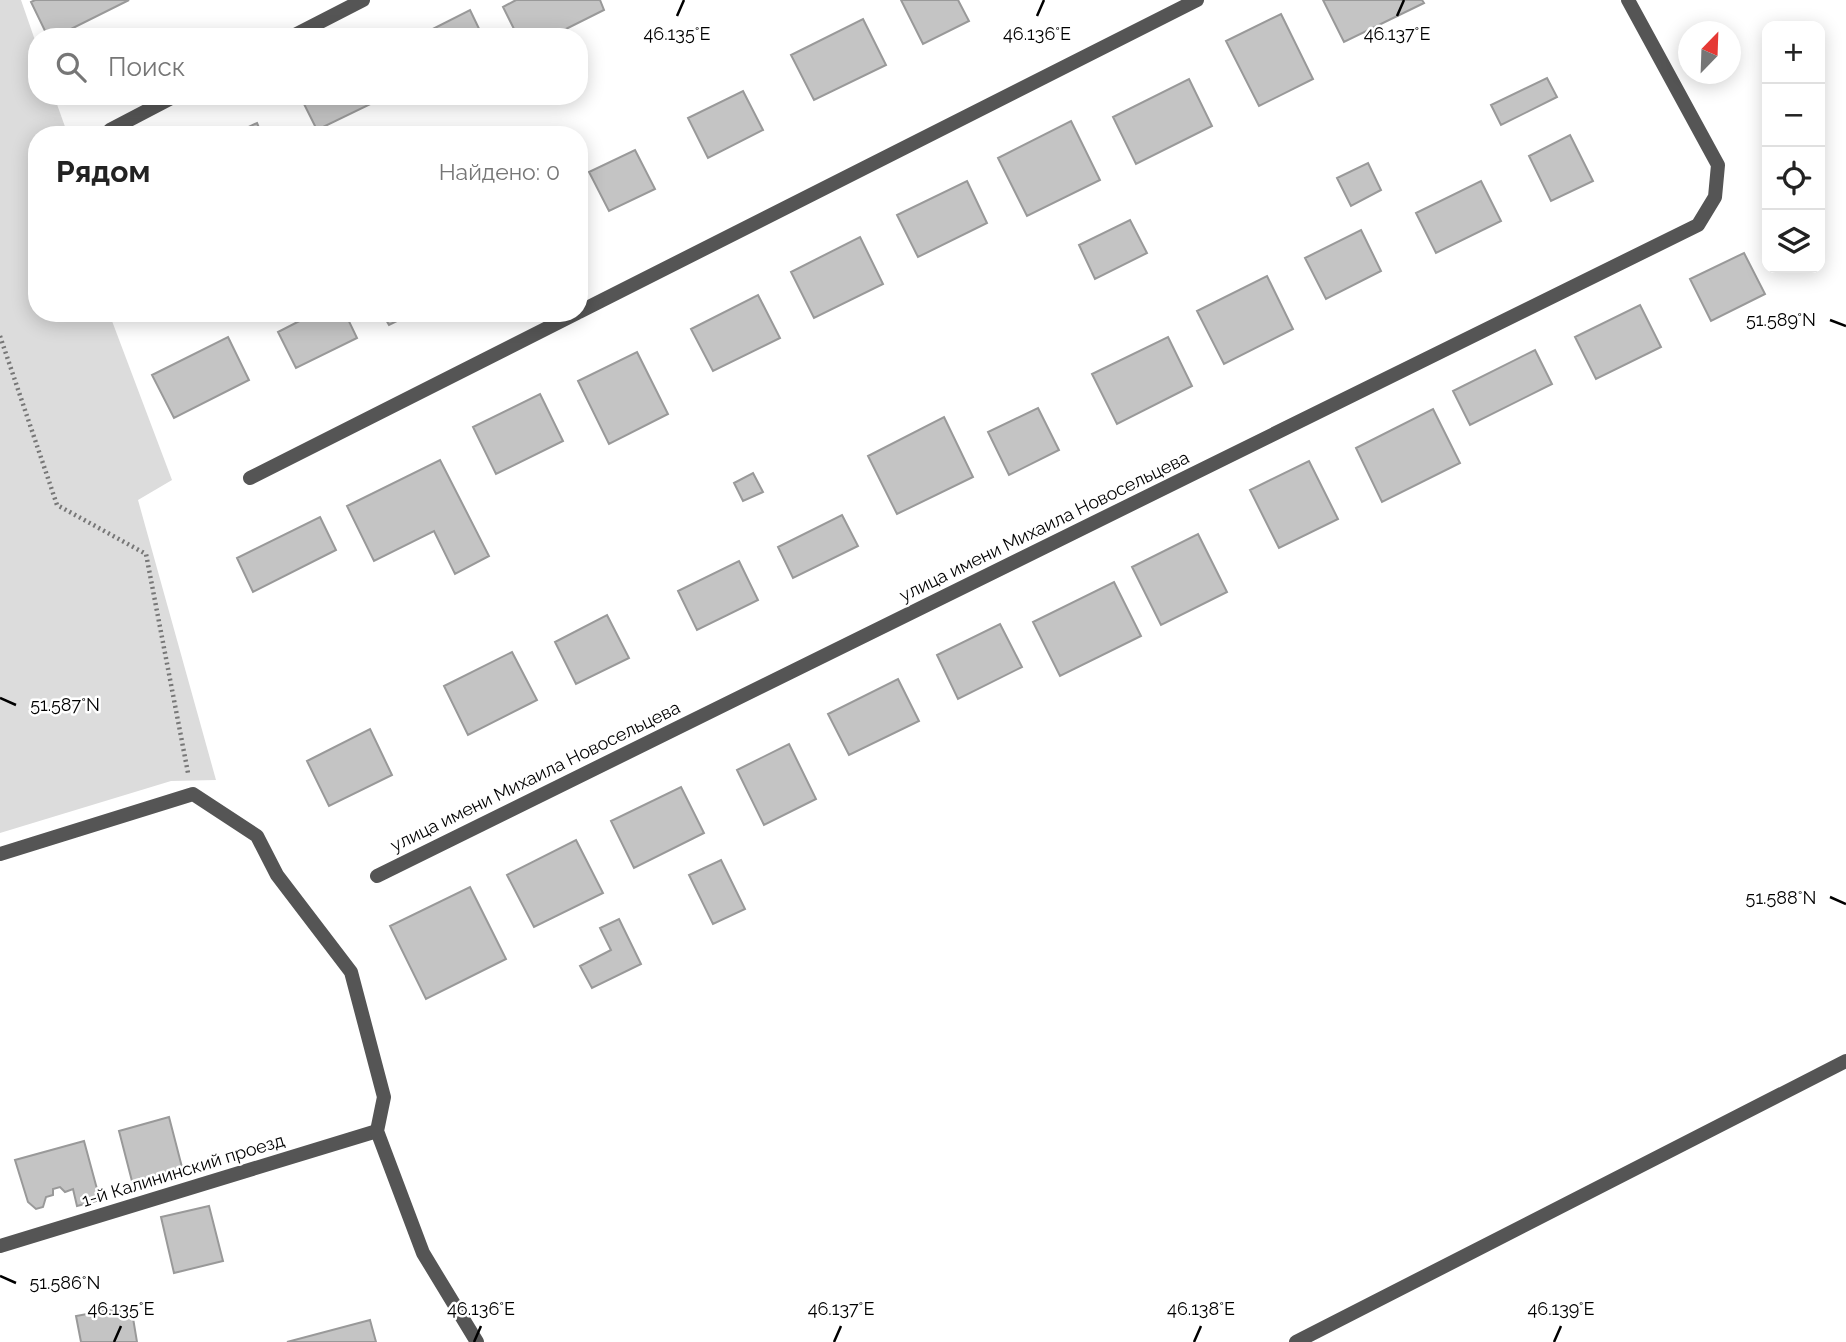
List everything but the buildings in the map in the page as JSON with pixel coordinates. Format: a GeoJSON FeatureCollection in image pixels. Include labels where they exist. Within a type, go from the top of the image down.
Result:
{"type":"FeatureCollection","features":[{"type":"Feature","properties":{"kind":"street"},"geometry":{"type":"LineString","coordinates":[[309,28],[363,0]]}},
{"type":"Feature","properties":{"kind":"street"},"geometry":{"type":"LineString","coordinates":[[588,308],[1197,0]]}},
{"type":"Feature","properties":{"kind":"street","name":"улица имени Михаила Новосельцева"},"geometry":{"type":"LineString","coordinates":[[377,876],[1698,225],[1716,197],[1718,164],[1628,0]]}},
{"type":"Feature","properties":{"kind":"street"},"geometry":{"type":"LineString","coordinates":[[118,126],[158,105]]}},
{"type":"Feature","properties":{"kind":"street"},"geometry":{"type":"LineString","coordinates":[[250,478],[560,322]]}},
{"type":"Feature","properties":{"kind":"street"},"geometry":{"type":"LineString","coordinates":[[0,854],[192,794],[257,836],[277,874],[351,972],[384,1097],[377,1131],[423,1254],[477,1342]]}},
{"type":"Feature","properties":{"kind":"street"},"geometry":{"type":"LineString","coordinates":[[1296,1342],[1846,1061]]}},
{"type":"Feature","properties":{"kind":"street","name":"1-й Калининский проезд"},"geometry":{"type":"LineString","coordinates":[[0,1246],[377,1131]]}},
{"type":"Feature","properties":{"kind":"path"},"geometry":{"type":"LineString","coordinates":[[0,336],[57,505],[146,554],[192,794]]}},
{"type":"Feature","properties":{"kind":"shaded area"},"geometry":{"type":"Polygon","coordinates":[[[0,0],[21,0],[31,28],[28,28],[28,105],[57,105],[65,126],[28,126],[28,322],[112,322],[172,480],[138,500],[216,780],[171,781],[0,833],[0,0]]]}}]}
